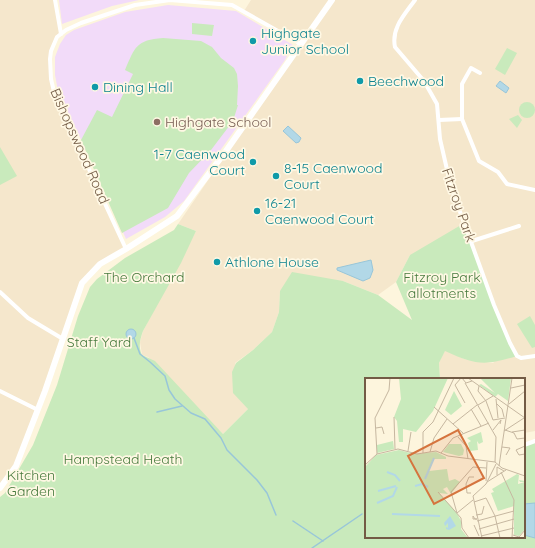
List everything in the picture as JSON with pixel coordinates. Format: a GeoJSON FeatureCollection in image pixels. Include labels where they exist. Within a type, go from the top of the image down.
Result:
{"type":"FeatureCollection","features":[{"type":"Feature","properties":{"kind":"main road"},"geometry":{"type":"LineString","coordinates":[[0,488],[16,466],[38,410],[82,283],[100,264],[177,216],[226,151],[332,0]]}},
{"type":"Feature","properties":{"kind":"street"},"geometry":{"type":"LineString","coordinates":[[55,0],[61,34],[81,23],[129,7],[159,2],[178,1],[235,6],[300,44]]}},
{"type":"Feature","properties":{"kind":"street","name":"Fitzroy Park"},"geometry":{"type":"LineString","coordinates":[[415,0],[396,29],[394,40],[395,47],[424,81],[437,104],[440,139],[451,187],[472,241],[494,305],[517,356],[521,358],[535,356]]}},
{"type":"Feature","properties":{"kind":"street","name":"Bishopswood Road"},"geometry":{"type":"LineString","coordinates":[[61,34],[54,43],[50,59],[55,96],[126,249]]}},
{"type":"Feature","properties":{"kind":"street"},"geometry":{"type":"LineString","coordinates":[[480,73],[471,68],[462,84],[462,119],[479,160],[498,172],[507,184],[535,190]]}},
{"type":"Feature","properties":{"kind":"street"},"geometry":{"type":"LineString","coordinates":[[439,120],[462,119]]}},
{"type":"Feature","properties":{"kind":"street"},"geometry":{"type":"LineString","coordinates":[[472,241],[519,226]]}},
{"type":"Feature","properties":{"kind":"street"},"geometry":{"type":"LineString","coordinates":[[0,292],[28,318],[63,339]]}},
{"type":"Feature","properties":{"kind":"street"},"geometry":{"type":"LineString","coordinates":[[0,391],[38,410]]}},
{"type":"Feature","properties":{"kind":"street"},"geometry":{"type":"LineString","coordinates":[[525,444],[535,441]]}},
{"type":"Feature","properties":{"kind":"shaded area"},"geometry":{"type":"Polygon","coordinates":[[[0,0],[55,0],[61,34],[57,37],[50,59],[55,96],[126,249],[112,256],[82,283],[16,466],[0,488],[0,0]]]}},
{"type":"Feature","properties":{"kind":"shaded area"},"geometry":{"type":"Polygon","coordinates":[[[59,0],[139,0],[112,6],[62,24],[59,0]]]}},
{"type":"Feature","properties":{"kind":"shaded area"},"geometry":{"type":"Polygon","coordinates":[[[251,0],[535,0],[535,431],[525,433],[525,378],[440,378],[439,363],[445,350],[464,359],[494,363],[410,255],[396,282],[378,295],[343,281],[280,291],[279,312],[272,332],[253,350],[235,363],[248,409],[223,434],[148,357],[142,355],[140,342],[143,331],[196,231],[178,224],[301,45],[244,11],[251,0]]]}},
{"type":"Feature","properties":{"kind":"shaded area","name":"Highgate School"},"geometry":{"type":"Polygon","coordinates":[[[168,5],[236,11],[293,45],[285,60],[184,201],[165,217],[126,239],[104,188],[58,91],[55,75],[55,57],[60,44],[66,35],[74,30],[125,12],[168,5]]]}},
{"type":"Feature","properties":{"kind":"green space"},"geometry":{"type":"Polygon","coordinates":[[[192,23],[214,25],[212,36],[192,34],[192,23]]]}},
{"type":"Feature","properties":{"kind":"green space"},"geometry":{"type":"Polygon","coordinates":[[[163,38],[201,41],[212,47],[221,58],[234,68],[237,74],[238,105],[233,121],[211,150],[189,173],[168,208],[122,233],[81,140],[97,110],[112,117],[133,74],[125,70],[134,50],[142,43],[163,38]]]}},
{"type":"Feature","properties":{"kind":"green space"},"geometry":{"type":"Polygon","coordinates":[[[507,48],[517,53],[505,75],[495,69],[507,48]]]}},
{"type":"Feature","properties":{"kind":"green space"},"geometry":{"type":"Polygon","coordinates":[[[524,102],[530,102],[535,107],[533,116],[530,118],[524,118],[519,113],[519,107],[524,102]]]}},
{"type":"Feature","properties":{"kind":"green space"},"geometry":{"type":"Polygon","coordinates":[[[518,115],[522,120],[517,128],[509,119],[518,115]]]}},
{"type":"Feature","properties":{"kind":"green space"},"geometry":{"type":"Polygon","coordinates":[[[0,147],[17,176],[0,185],[0,147]]]}},
{"type":"Feature","properties":{"kind":"green space","name":"Hampstead Heath"},"geometry":{"type":"Polygon","coordinates":[[[178,224],[196,231],[181,263],[143,331],[140,340],[140,349],[142,355],[155,361],[223,434],[248,409],[233,393],[232,372],[236,363],[253,350],[272,332],[279,312],[280,291],[292,272],[343,281],[378,295],[412,320],[396,282],[410,255],[461,225],[472,241],[494,305],[517,356],[488,363],[465,359],[445,351],[439,363],[440,378],[365,378],[365,538],[525,538],[525,445],[535,441],[535,548],[0,548],[0,497],[5,493],[33,445],[57,385],[78,316],[90,287],[97,279],[125,258],[174,230],[178,224]]]}},
{"type":"Feature","properties":{"kind":"green space"},"geometry":{"type":"Polygon","coordinates":[[[530,316],[535,325],[535,347],[532,348],[517,324],[530,316]]]}},
{"type":"Feature","properties":{"kind":"water"},"geometry":{"type":"Polygon","coordinates":[[[500,81],[509,88],[506,93],[496,86],[500,81]]]}},
{"type":"Feature","properties":{"kind":"water"},"geometry":{"type":"Polygon","coordinates":[[[288,126],[301,138],[299,142],[296,143],[283,131],[288,126]]]}},
{"type":"Feature","properties":{"kind":"water"},"geometry":{"type":"Polygon","coordinates":[[[371,260],[373,270],[370,278],[363,281],[337,270],[337,268],[371,260]]]}},
{"type":"Feature","properties":{"kind":"water"},"geometry":{"type":"Polygon","coordinates":[[[129,329],[133,329],[135,330],[135,338],[129,339],[126,336],[126,332],[129,329]]]}},
{"type":"Feature","properties":{"kind":"water"},"geometry":{"type":"Polygon","coordinates":[[[535,503],[535,538],[525,535],[525,504],[535,503]]]}},
{"type":"Feature","properties":{"kind":"waterway"},"geometry":{"type":"LineString","coordinates":[[134,338],[140,354],[165,376],[169,390],[175,399],[191,413],[205,419],[221,438],[227,450],[257,480],[267,493],[276,515]]}},
{"type":"Feature","properties":{"kind":"waterway"},"geometry":{"type":"LineString","coordinates":[[157,412],[182,406]]}},
{"type":"Feature","properties":{"kind":"waterway"},"geometry":{"type":"LineString","coordinates":[[312,548],[362,514]]}},
{"type":"Feature","properties":{"kind":"waterway"},"geometry":{"type":"LineString","coordinates":[[293,521],[323,541]]}},
{"type":"Feature","properties":{"kind":"place","name":"Highgate Junior School"},"geometry":{"type":"Point","coordinates":[253,41]}},
{"type":"Feature","properties":{"kind":"place","name":"Beechwood"},"geometry":{"type":"Point","coordinates":[360,81]}},
{"type":"Feature","properties":{"kind":"place","name":"Dining Hall"},"geometry":{"type":"Point","coordinates":[95,87]}},
{"type":"Feature","properties":{"kind":"place","name":"Highgate School"},"geometry":{"type":"Point","coordinates":[157,122]}},
{"type":"Feature","properties":{"kind":"place","name":"1-7 Caenwood Court"},"geometry":{"type":"Point","coordinates":[253,162]}},
{"type":"Feature","properties":{"kind":"place","name":"8-15 Caenwood Court"},"geometry":{"type":"Point","coordinates":[276,176]}},
{"type":"Feature","properties":{"kind":"place","name":"16-21 Caenwood Court"},"geometry":{"type":"Point","coordinates":[257,211]}},
{"type":"Feature","properties":{"kind":"place","name":"Athlone House"},"geometry":{"type":"Point","coordinates":[217,262]}},
{"type":"Feature","properties":{"kind":"park label","name":"The Orchard"},"geometry":{"type":"Point","coordinates":[144,277]}},
{"type":"Feature","properties":{"kind":"park label","name":"Fitzroy Park allotments"},"geometry":{"type":"Point","coordinates":[442,286]}},
{"type":"Feature","properties":{"kind":"park label","name":"Staff Yard"},"geometry":{"type":"Point","coordinates":[99,342]}},
{"type":"Feature","properties":{"kind":"park label","name":"Kitchen Garden"},"geometry":{"type":"Point","coordinates":[31,484]}}]}
